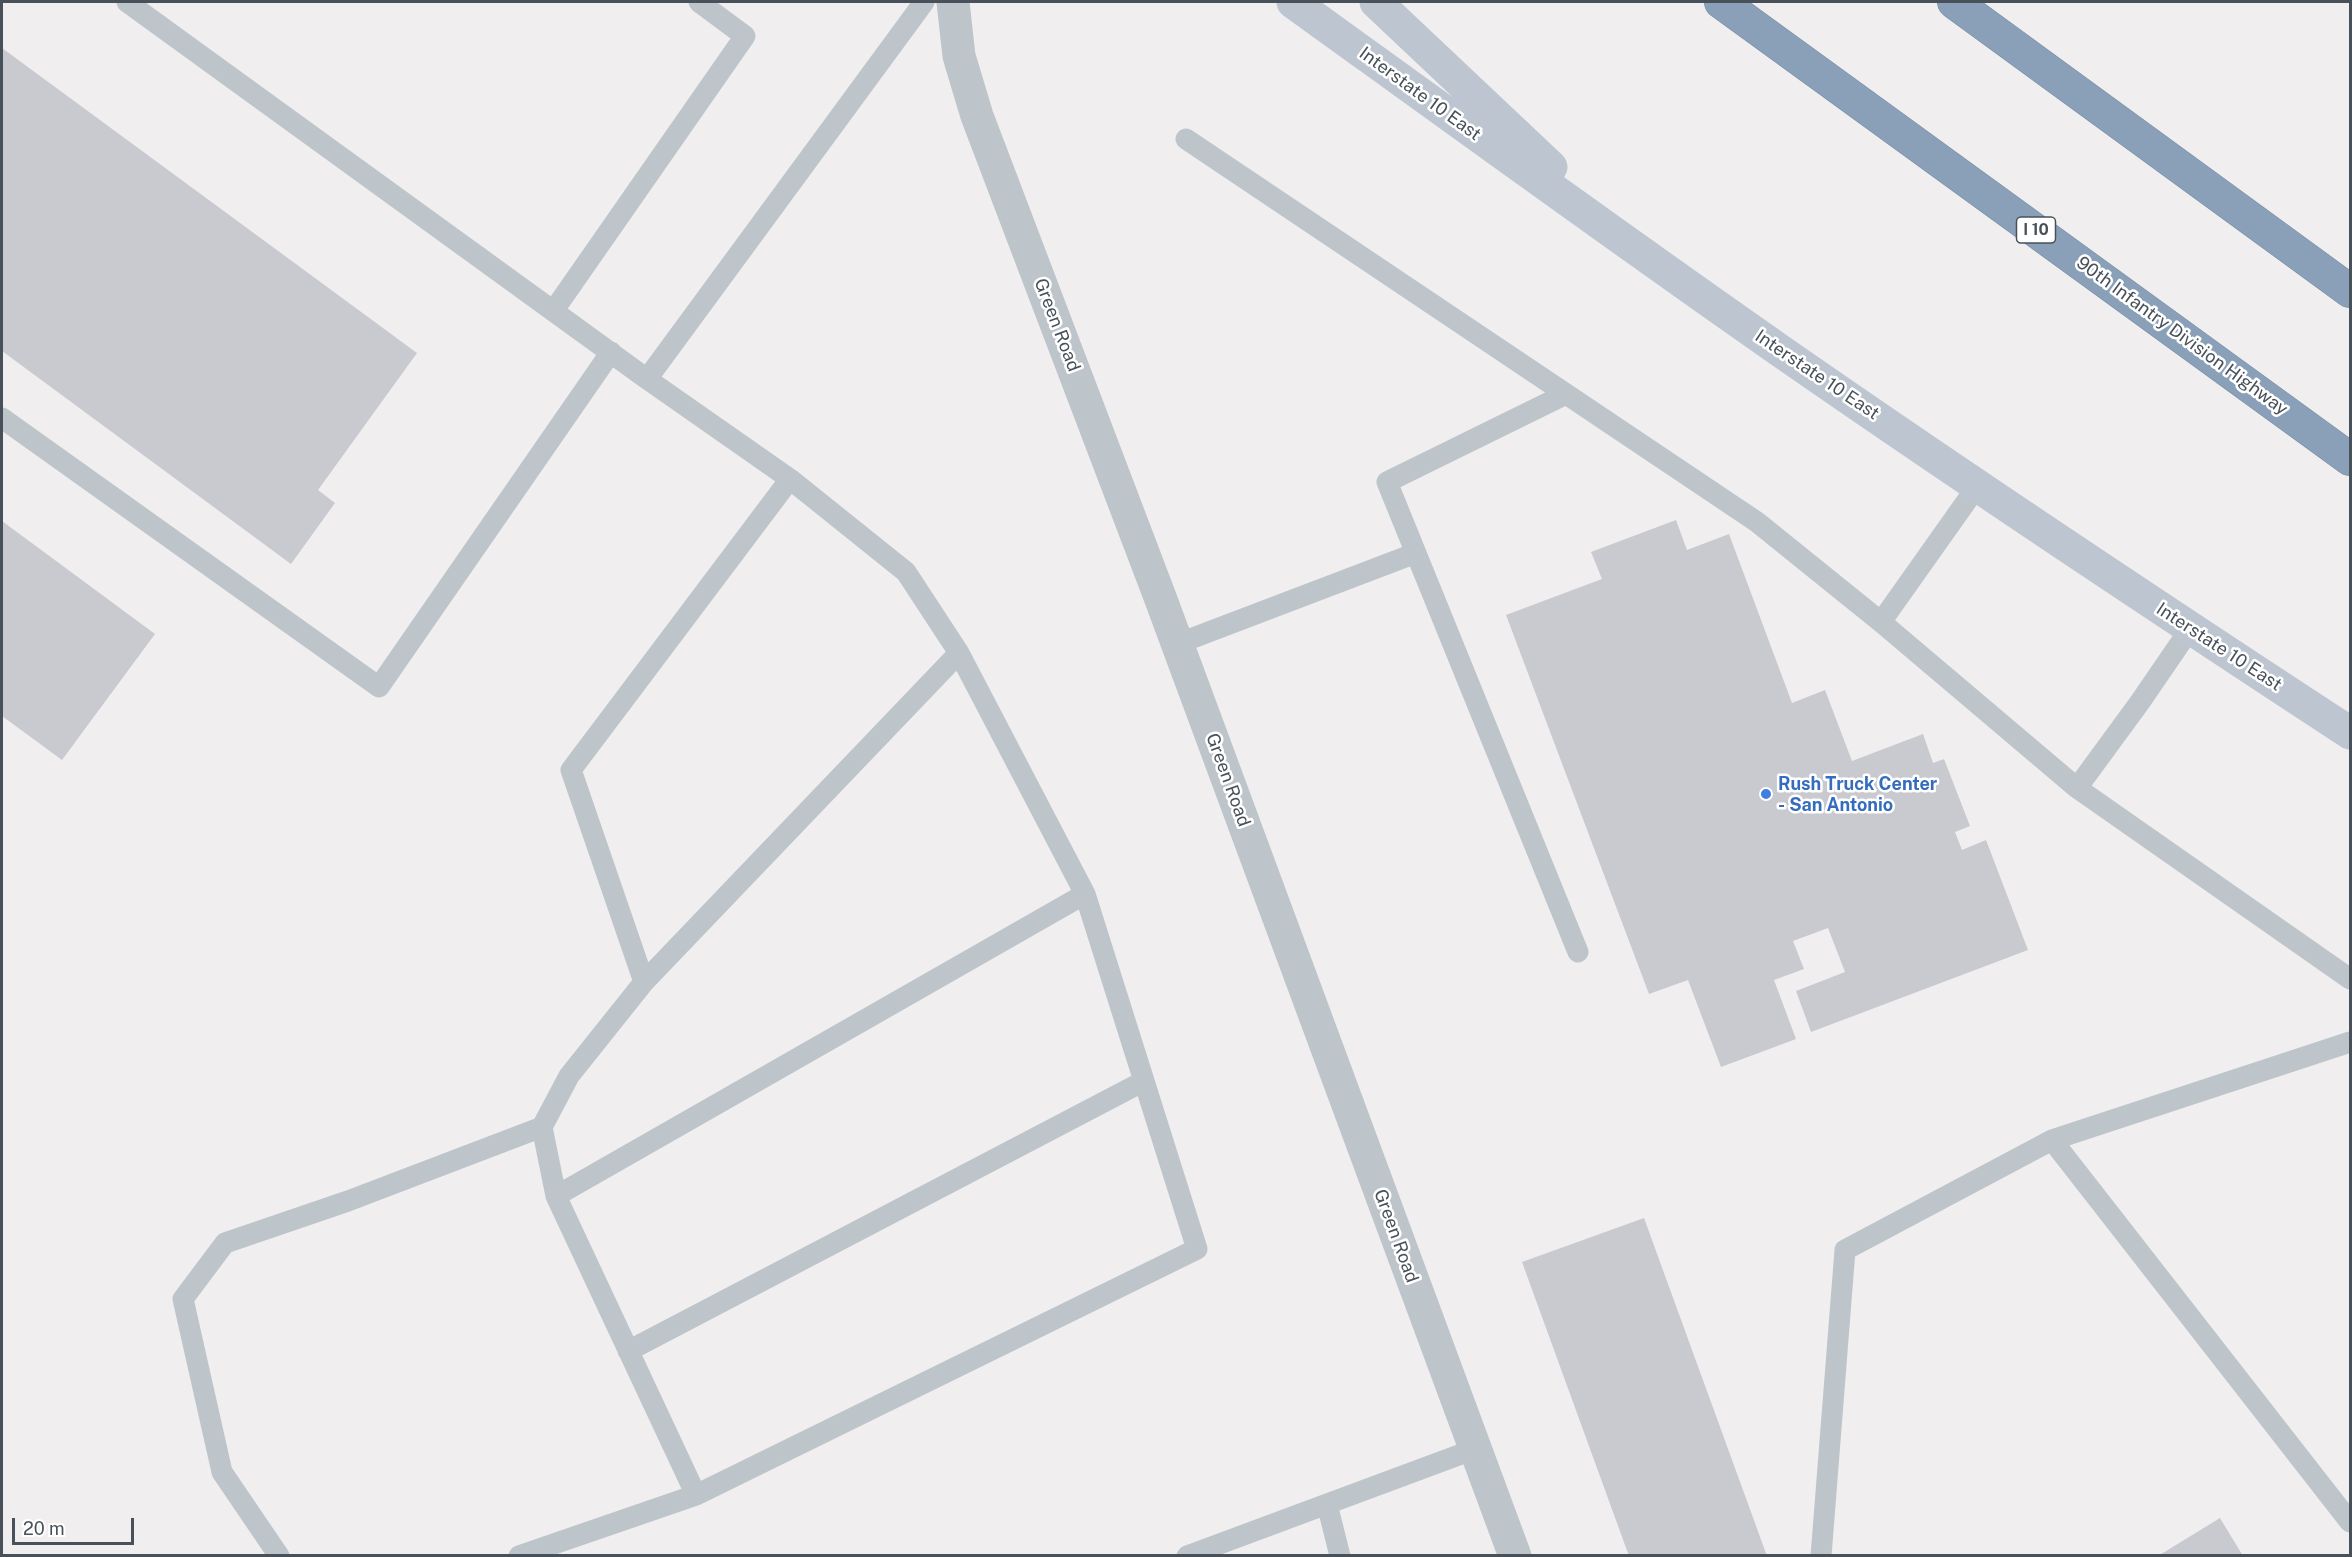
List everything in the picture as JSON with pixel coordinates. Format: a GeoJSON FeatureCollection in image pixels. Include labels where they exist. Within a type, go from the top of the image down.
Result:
{"type":"FeatureCollection","features":[{"type":"Feature","properties":{"kind":"highway","name":"90th Infantry Division Highway"},"geometry":{"type":"LineString","coordinates":[[1721,2],[2350,459]]}},
{"type":"Feature","properties":{"kind":"highway"},"geometry":{"type":"LineString","coordinates":[[1954,2],[2350,291]]}},
{"type":"Feature","properties":{"kind":"main road","name":"Interstate 10 East"},"geometry":{"type":"LineString","coordinates":[[1293,2],[1782,352],[2190,629],[2350,733]]}},
{"type":"Feature","properties":{"kind":"main road"},"geometry":{"type":"LineString","coordinates":[[1376,2],[1640,252]]}},
{"type":"Feature","properties":{"kind":"street","name":"Green Road"},"geometry":{"type":"LineString","coordinates":[[953,2],[959,56],[977,116],[1177,644],[1515,1556]]}},
{"type":"Feature","properties":{"kind":"lane"},"geometry":{"type":"LineString","coordinates":[[127,2],[647,379],[790,479],[906,572],[959,653],[1085,894],[1197,1249],[696,1495],[519,1556]]}},
{"type":"Feature","properties":{"kind":"lane"},"geometry":{"type":"LineString","coordinates":[[554,310],[745,36],[699,2]]}},
{"type":"Feature","properties":{"kind":"lane"},"geometry":{"type":"LineString","coordinates":[[647,379],[924,2]]}},
{"type":"Feature","properties":{"kind":"lane"},"geometry":{"type":"LineString","coordinates":[[1186,139],[1757,522],[1881,622],[2077,788],[2350,979]]}},
{"type":"Feature","properties":{"kind":"lane"},"geometry":{"type":"LineString","coordinates":[[2,418],[379,687],[611,352]]}},
{"type":"Feature","properties":{"kind":"lane"},"geometry":{"type":"LineString","coordinates":[[1566,394],[1387,482],[1578,952]]}},
{"type":"Feature","properties":{"kind":"lane"},"geometry":{"type":"LineString","coordinates":[[645,982],[571,770],[790,479]]}},
{"type":"Feature","properties":{"kind":"lane"},"geometry":{"type":"LineString","coordinates":[[1881,622],[1978,485]]}},
{"type":"Feature","properties":{"kind":"lane"},"geometry":{"type":"LineString","coordinates":[[1177,644],[1416,553]]}},
{"type":"Feature","properties":{"kind":"lane"},"geometry":{"type":"LineString","coordinates":[[2077,788],[2190,629]]}},
{"type":"Feature","properties":{"kind":"lane"},"geometry":{"type":"LineString","coordinates":[[696,1495],[556,1196],[542,1127],[569,1076],[645,982],[959,653]]}},
{"type":"Feature","properties":{"kind":"lane"},"geometry":{"type":"LineString","coordinates":[[556,1196],[1085,894]]}},
{"type":"Feature","properties":{"kind":"lane"},"geometry":{"type":"LineString","coordinates":[[1821,1556],[1845,1250],[2052,1140],[2350,1042]]}},
{"type":"Feature","properties":{"kind":"lane"},"geometry":{"type":"LineString","coordinates":[[628,1351],[1144,1081]]}},
{"type":"Feature","properties":{"kind":"lane"},"geometry":{"type":"LineString","coordinates":[[279,1556],[222,1472],[183,1299],[225,1244],[348,1202],[542,1127]]}},
{"type":"Feature","properties":{"kind":"lane"},"geometry":{"type":"LineString","coordinates":[[2052,1140],[2350,1522]]}},
{"type":"Feature","properties":{"kind":"lane"},"geometry":{"type":"LineString","coordinates":[[1187,1556],[1475,1449]]}},
{"type":"Feature","properties":{"kind":"lane"},"geometry":{"type":"LineString","coordinates":[[1327,1504],[1340,1556]]}},
{"type":"Feature","properties":{"kind":"building"},"geometry":{"type":"Polygon","coordinates":[[[2,48],[417,353],[318,490],[335,503],[291,564],[2,351],[2,48]]]}},
{"type":"Feature","properties":{"kind":"building","name":"Rush Truck Center - San Antonio"},"geometry":{"type":"Polygon","coordinates":[[[1676,520],[1687,550],[1729,534],[1792,703],[1825,690],[1852,761],[1923,734],[1933,763],[1944,759],[1970,826],[1955,832],[1962,850],[1986,840],[2028,950],[1811,1032],[1796,991],[1845,972],[1828,928],[1793,941],[1804,969],[1774,980],[1796,1039],[1721,1067],[1688,980],[1649,994],[1506,615],[1602,579],[1591,552],[1676,520]]]}},
{"type":"Feature","properties":{"kind":"building"},"geometry":{"type":"Polygon","coordinates":[[[2,521],[155,634],[62,760],[2,716],[2,521]]]}},
{"type":"Feature","properties":{"kind":"building"},"geometry":{"type":"Polygon","coordinates":[[[1644,1218],[1767,1556],[1629,1556],[1522,1262],[1644,1218]]]}},
{"type":"Feature","properties":{"kind":"building"},"geometry":{"type":"Polygon","coordinates":[[[2220,1518],[2243,1556],[2158,1556],[2220,1518]]]}},
{"type":"Feature","properties":{"kind":"place","name":"Rush Truck Center - San Antonio"},"geometry":{"type":"Point","coordinates":[1766,794]}}]}
